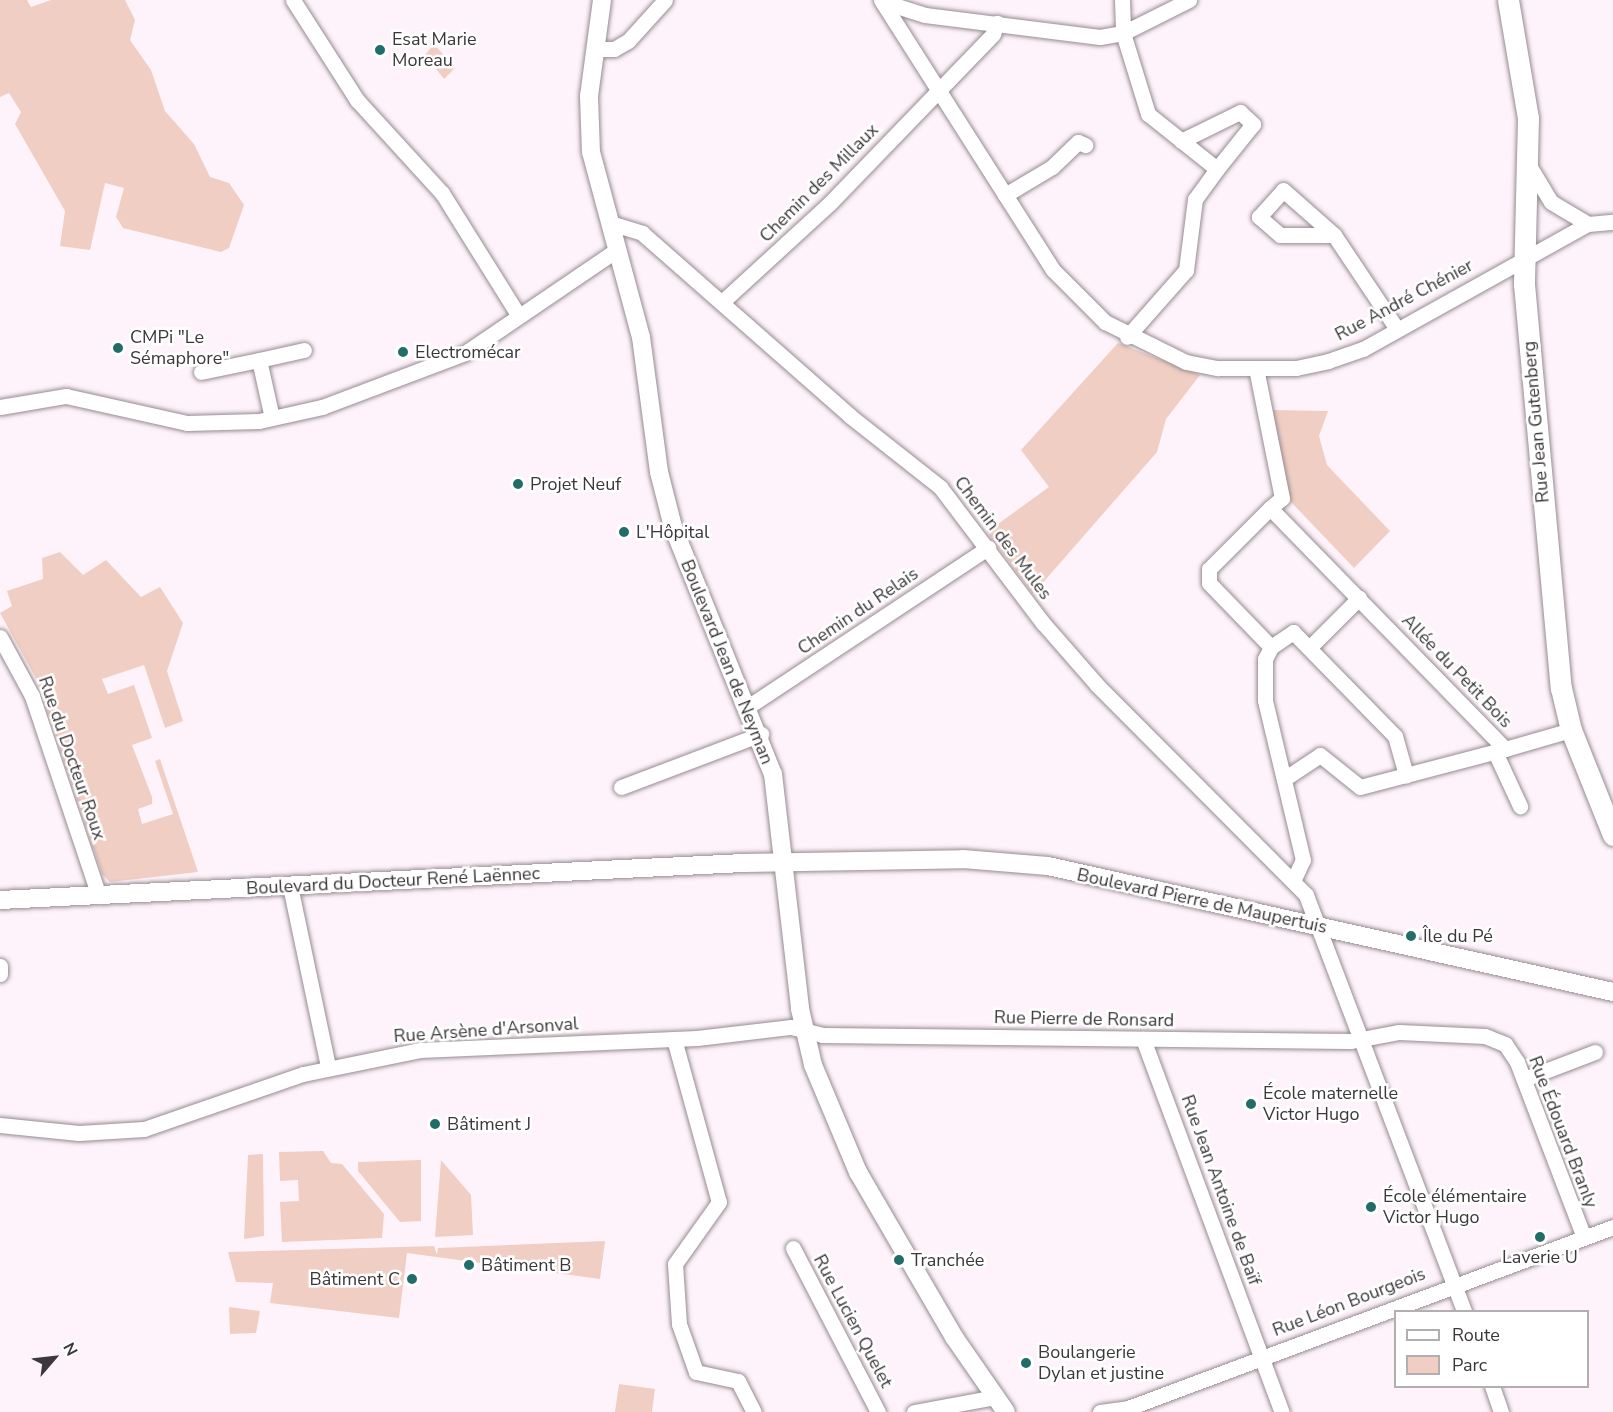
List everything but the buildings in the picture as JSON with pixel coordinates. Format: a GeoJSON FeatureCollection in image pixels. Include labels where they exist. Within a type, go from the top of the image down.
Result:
{"type":"FeatureCollection","features":[{"type":"Feature","properties":{"kind":"main road","name":"Rue Jean Gutenberg"},"geometry":{"type":"LineString","coordinates":[[1508,0],[1528,118],[1525,258],[1550,581],[1570,730],[1613,835]]}},
{"type":"Feature","properties":{"kind":"street"},"geometry":{"type":"LineString","coordinates":[[293,0],[357,100],[442,193],[519,316]]}},
{"type":"Feature","properties":{"kind":"street","name":"Boulevard Jean de Neyman"},"geometry":{"type":"LineString","coordinates":[[602,0],[595,49],[591,152],[641,337],[659,471],[673,527],[715,641],[761,734],[780,813],[805,1032],[826,1101],[858,1172],[1006,1412]]}},
{"type":"Feature","properties":{"kind":"street"},"geometry":{"type":"LineString","coordinates":[[595,49],[614,49],[628,41],[664,0]]}},
{"type":"Feature","properties":{"kind":"street"},"geometry":{"type":"LineString","coordinates":[[1122,0],[1123,33],[1148,114],[1217,169]]}},
{"type":"Feature","properties":{"kind":"street"},"geometry":{"type":"LineString","coordinates":[[882,1],[925,15],[1100,37],[1123,33],[1189,0]]}},
{"type":"Feature","properties":{"kind":"street","name":"Rue André Chénier"},"geometry":{"type":"LineString","coordinates":[[882,1],[905,31],[1005,195],[1073,293],[1127,337],[1186,362],[1256,368],[1328,361],[1397,329],[1588,224],[1613,222]]}},
{"type":"Feature","properties":{"kind":"street"},"geometry":{"type":"LineString","coordinates":[[905,31],[925,15]]}},
{"type":"Feature","properties":{"kind":"street","name":"Chemin des Millaux"},"geometry":{"type":"LineString","coordinates":[[722,302],[830,204],[939,87],[993,34],[997,23]]}},
{"type":"Feature","properties":{"kind":"street"},"geometry":{"type":"LineString","coordinates":[[1127,337],[1186,270],[1195,199],[1254,124],[1240,112],[1181,141]]}},
{"type":"Feature","properties":{"kind":"street"},"geometry":{"type":"LineString","coordinates":[[1005,195],[1052,167],[1078,142],[1085,145]]}},
{"type":"Feature","properties":{"kind":"street"},"geometry":{"type":"LineString","coordinates":[[1528,163],[1551,202],[1588,224]]}},
{"type":"Feature","properties":{"kind":"street","name":"Chemin des Mules"},"geometry":{"type":"LineString","coordinates":[[610,223],[642,232],[850,416],[940,487],[1097,685],[1293,881],[1321,927],[1464,1310]]}},
{"type":"Feature","properties":{"kind":"street"},"geometry":{"type":"LineString","coordinates":[[1334,235],[1397,329]]}},
{"type":"Feature","properties":{"kind":"street"},"geometry":{"type":"LineString","coordinates":[[0,407],[66,396],[187,423],[272,418],[322,407],[465,353],[618,249]]}},
{"type":"Feature","properties":{"kind":"street"},"geometry":{"type":"LineString","coordinates":[[201,372],[304,350]]}},
{"type":"Feature","properties":{"kind":"street"},"geometry":{"type":"LineString","coordinates":[[259,360],[272,418]]}},
{"type":"Feature","properties":{"kind":"street"},"geometry":{"type":"LineString","coordinates":[[1256,368],[1282,498],[1209,569],[1209,583],[1271,647]]}},
{"type":"Feature","properties":{"kind":"street","name":"Allée du Petit Bois"},"geometry":{"type":"LineString","coordinates":[[1270,508],[1359,598],[1500,750],[1570,730]]}},
{"type":"Feature","properties":{"kind":"street","name":"Chemin du Relais"},"geometry":{"type":"LineString","coordinates":[[749,706],[988,548]]}},
{"type":"Feature","properties":{"kind":"street"},"geometry":{"type":"LineString","coordinates":[[1309,648],[1359,598]]}},
{"type":"Feature","properties":{"kind":"street"},"geometry":{"type":"LineString","coordinates":[[1293,881],[1303,860],[1265,700],[1265,659],[1271,647],[1293,632],[1395,736],[1406,775]]}},
{"type":"Feature","properties":{"kind":"street","name":"Rue du Docteur Roux"},"geometry":{"type":"LineString","coordinates":[[0,637],[32,696],[99,896]]}},
{"type":"Feature","properties":{"kind":"street"},"geometry":{"type":"LineString","coordinates":[[621,787],[761,734]]}},
{"type":"Feature","properties":{"kind":"street"},"geometry":{"type":"LineString","coordinates":[[1284,779],[1320,754],[1360,787],[1500,750],[1520,807]]}},
{"type":"Feature","properties":{"kind":"street","name":"Boulevard Pierre de Maupertuis"},"geometry":{"type":"LineString","coordinates":[[785,861],[963,859],[1048,867],[1613,992]]}},
{"type":"Feature","properties":{"kind":"street","name":"Boulevard du Docteur René Laënnec"},"geometry":{"type":"LineString","coordinates":[[0,900],[785,861]]}},
{"type":"Feature","properties":{"kind":"street"},"geometry":{"type":"LineString","coordinates":[[290,886],[328,1067]]}},
{"type":"Feature","properties":{"kind":"street"},"geometry":{"type":"LineString","coordinates":[[0,966],[0,974]]}},
{"type":"Feature","properties":{"kind":"street","name":"Rue Arsène d'Arsonval"},"geometry":{"type":"LineString","coordinates":[[0,1125],[79,1133],[144,1129],[328,1067],[420,1050],[674,1039],[790,1027],[805,1032]]}},
{"type":"Feature","properties":{"kind":"street","name":"Rue Pierre de Ronsard"},"geometry":{"type":"LineString","coordinates":[[805,1032],[1143,1039],[1362,1038]]}},
{"type":"Feature","properties":{"kind":"street","name":"Rue Édouard Branly"},"geometry":{"type":"LineString","coordinates":[[1362,1038],[1399,1032],[1485,1036],[1505,1044],[1524,1079],[1583,1235]]}},
{"type":"Feature","properties":{"kind":"street"},"geometry":{"type":"LineString","coordinates":[[674,1039],[719,1202],[675,1264],[679,1324],[696,1371],[738,1381],[754,1412]]}},
{"type":"Feature","properties":{"kind":"street","name":"Rue Jean Antoine de Baïf"},"geometry":{"type":"LineString","coordinates":[[1143,1039],[1282,1412]]}},
{"type":"Feature","properties":{"kind":"street"},"geometry":{"type":"LineString","coordinates":[[1524,1079],[1595,1053]]}},
{"type":"Feature","properties":{"kind":"street","name":"Rue Léon Bourgeois"},"geometry":{"type":"LineString","coordinates":[[1100,1412],[1128,1408],[1454,1283],[1583,1235],[1613,1227]]}},
{"type":"Feature","properties":{"kind":"street","name":"Rue Lucien Quelet"},"geometry":{"type":"LineString","coordinates":[[793,1248],[878,1412]]}},
{"type":"Feature","properties":{"kind":"street","name":"Boulevard Jean de Neyman"},"geometry":{"type":"LineString","coordinates":[[936,1301],[1019,1412]]}},
{"type":"Feature","properties":{"kind":"street"},"geometry":{"type":"LineString","coordinates":[[1493,1388],[1501,1412]]}},
{"type":"Feature","properties":{"kind":"street"},"geometry":{"type":"LineString","coordinates":[[914,1412],[995,1397]]}},
{"type":"Feature","properties":{"kind":"green space"},"geometry":{"type":"Polygon","coordinates":[[[0,0],[27,0],[31,7],[51,0],[125,0],[135,20],[130,40],[151,70],[165,111],[194,144],[210,177],[229,183],[244,205],[229,248],[221,252],[123,228],[116,217],[124,188],[105,183],[90,250],[60,246],[65,211],[15,124],[21,112],[9,93],[0,97],[0,0]]]}},
{"type":"Feature","properties":{"kind":"green space"},"geometry":{"type":"Polygon","coordinates":[[[434,44],[455,68],[444,79],[425,55],[434,44]]]}},
{"type":"Feature","properties":{"kind":"green space"},"geometry":{"type":"Polygon","coordinates":[[[1118,343],[1200,375],[1166,419],[1157,452],[1033,594],[987,532],[1049,487],[1021,450],[1118,343]]]}},
{"type":"Feature","properties":{"kind":"green space"},"geometry":{"type":"Polygon","coordinates":[[[1272,410],[1328,411],[1319,436],[1327,465],[1390,531],[1354,568],[1291,502],[1272,410]]]}},
{"type":"Feature","properties":{"kind":"green space"},"geometry":{"type":"Polygon","coordinates":[[[60,552],[83,575],[106,560],[141,597],[160,587],[183,623],[167,671],[183,721],[165,728],[144,665],[102,679],[108,694],[134,685],[152,738],[132,745],[152,797],[152,804],[138,809],[142,824],[173,814],[155,761],[160,759],[198,872],[110,882],[102,874],[37,680],[0,613],[12,606],[7,591],[43,579],[42,558],[60,552]]]}},
{"type":"Feature","properties":{"kind":"green space"},"geometry":{"type":"Polygon","coordinates":[[[323,1151],[331,1163],[342,1164],[384,1214],[382,1238],[282,1242],[280,1202],[299,1201],[298,1180],[280,1181],[279,1152],[323,1151]]]}},
{"type":"Feature","properties":{"kind":"green space"},"geometry":{"type":"Polygon","coordinates":[[[263,1154],[264,1236],[244,1239],[248,1155],[263,1154]]]}},
{"type":"Feature","properties":{"kind":"green space"},"geometry":{"type":"Polygon","coordinates":[[[421,1160],[421,1221],[400,1222],[358,1171],[358,1162],[421,1160]]]}},
{"type":"Feature","properties":{"kind":"green space"},"geometry":{"type":"Polygon","coordinates":[[[441,1160],[471,1195],[473,1235],[435,1237],[441,1160]]]}},
{"type":"Feature","properties":{"kind":"green space"},"geometry":{"type":"Polygon","coordinates":[[[605,1241],[600,1279],[407,1253],[399,1318],[270,1303],[273,1283],[236,1282],[228,1252],[434,1246],[437,1255],[438,1248],[605,1241]]]}},
{"type":"Feature","properties":{"kind":"green space"},"geometry":{"type":"Polygon","coordinates":[[[229,1307],[260,1311],[256,1333],[230,1334],[229,1307]]]}},
{"type":"Feature","properties":{"kind":"green space"},"geometry":{"type":"Polygon","coordinates":[[[619,1384],[655,1389],[652,1412],[615,1412],[619,1384]]]}},
{"type":"Feature","properties":{"kind":"place","name":"Esat Marie Moreau"},"geometry":{"type":"Point","coordinates":[380,50]}},
{"type":"Feature","properties":{"kind":"place","name":"CMPi \"Le Sémaphore\""},"geometry":{"type":"Point","coordinates":[118,348]}},
{"type":"Feature","properties":{"kind":"place","name":"Electromécar"},"geometry":{"type":"Point","coordinates":[403,352]}},
{"type":"Feature","properties":{"kind":"place","name":"Projet Neuf"},"geometry":{"type":"Point","coordinates":[518,484]}},
{"type":"Feature","properties":{"kind":"place","name":"L'Hôpital"},"geometry":{"type":"Point","coordinates":[624,532]}},
{"type":"Feature","properties":{"kind":"place","name":"Île du Pé"},"geometry":{"type":"Point","coordinates":[1411,936]}},
{"type":"Feature","properties":{"kind":"place","name":"École maternelle Victor Hugo"},"geometry":{"type":"Point","coordinates":[1251,1104]}},
{"type":"Feature","properties":{"kind":"place","name":"Bâtiment J"},"geometry":{"type":"Point","coordinates":[435,1124]}},
{"type":"Feature","properties":{"kind":"place","name":"École élémentaire Victor Hugo"},"geometry":{"type":"Point","coordinates":[1371,1207]}},
{"type":"Feature","properties":{"kind":"place","name":"Laverie U"},"geometry":{"type":"Point","coordinates":[1540,1237]}},
{"type":"Feature","properties":{"kind":"place","name":"Tranchée"},"geometry":{"type":"Point","coordinates":[899,1260]}},
{"type":"Feature","properties":{"kind":"place","name":"Bâtiment B"},"geometry":{"type":"Point","coordinates":[469,1265]}},
{"type":"Feature","properties":{"kind":"place","name":"Bâtiment C"},"geometry":{"type":"Point","coordinates":[412,1279]}},
{"type":"Feature","properties":{"kind":"place","name":"Boulangerie Dylan et justine"},"geometry":{"type":"Point","coordinates":[1026,1363]}}]}
